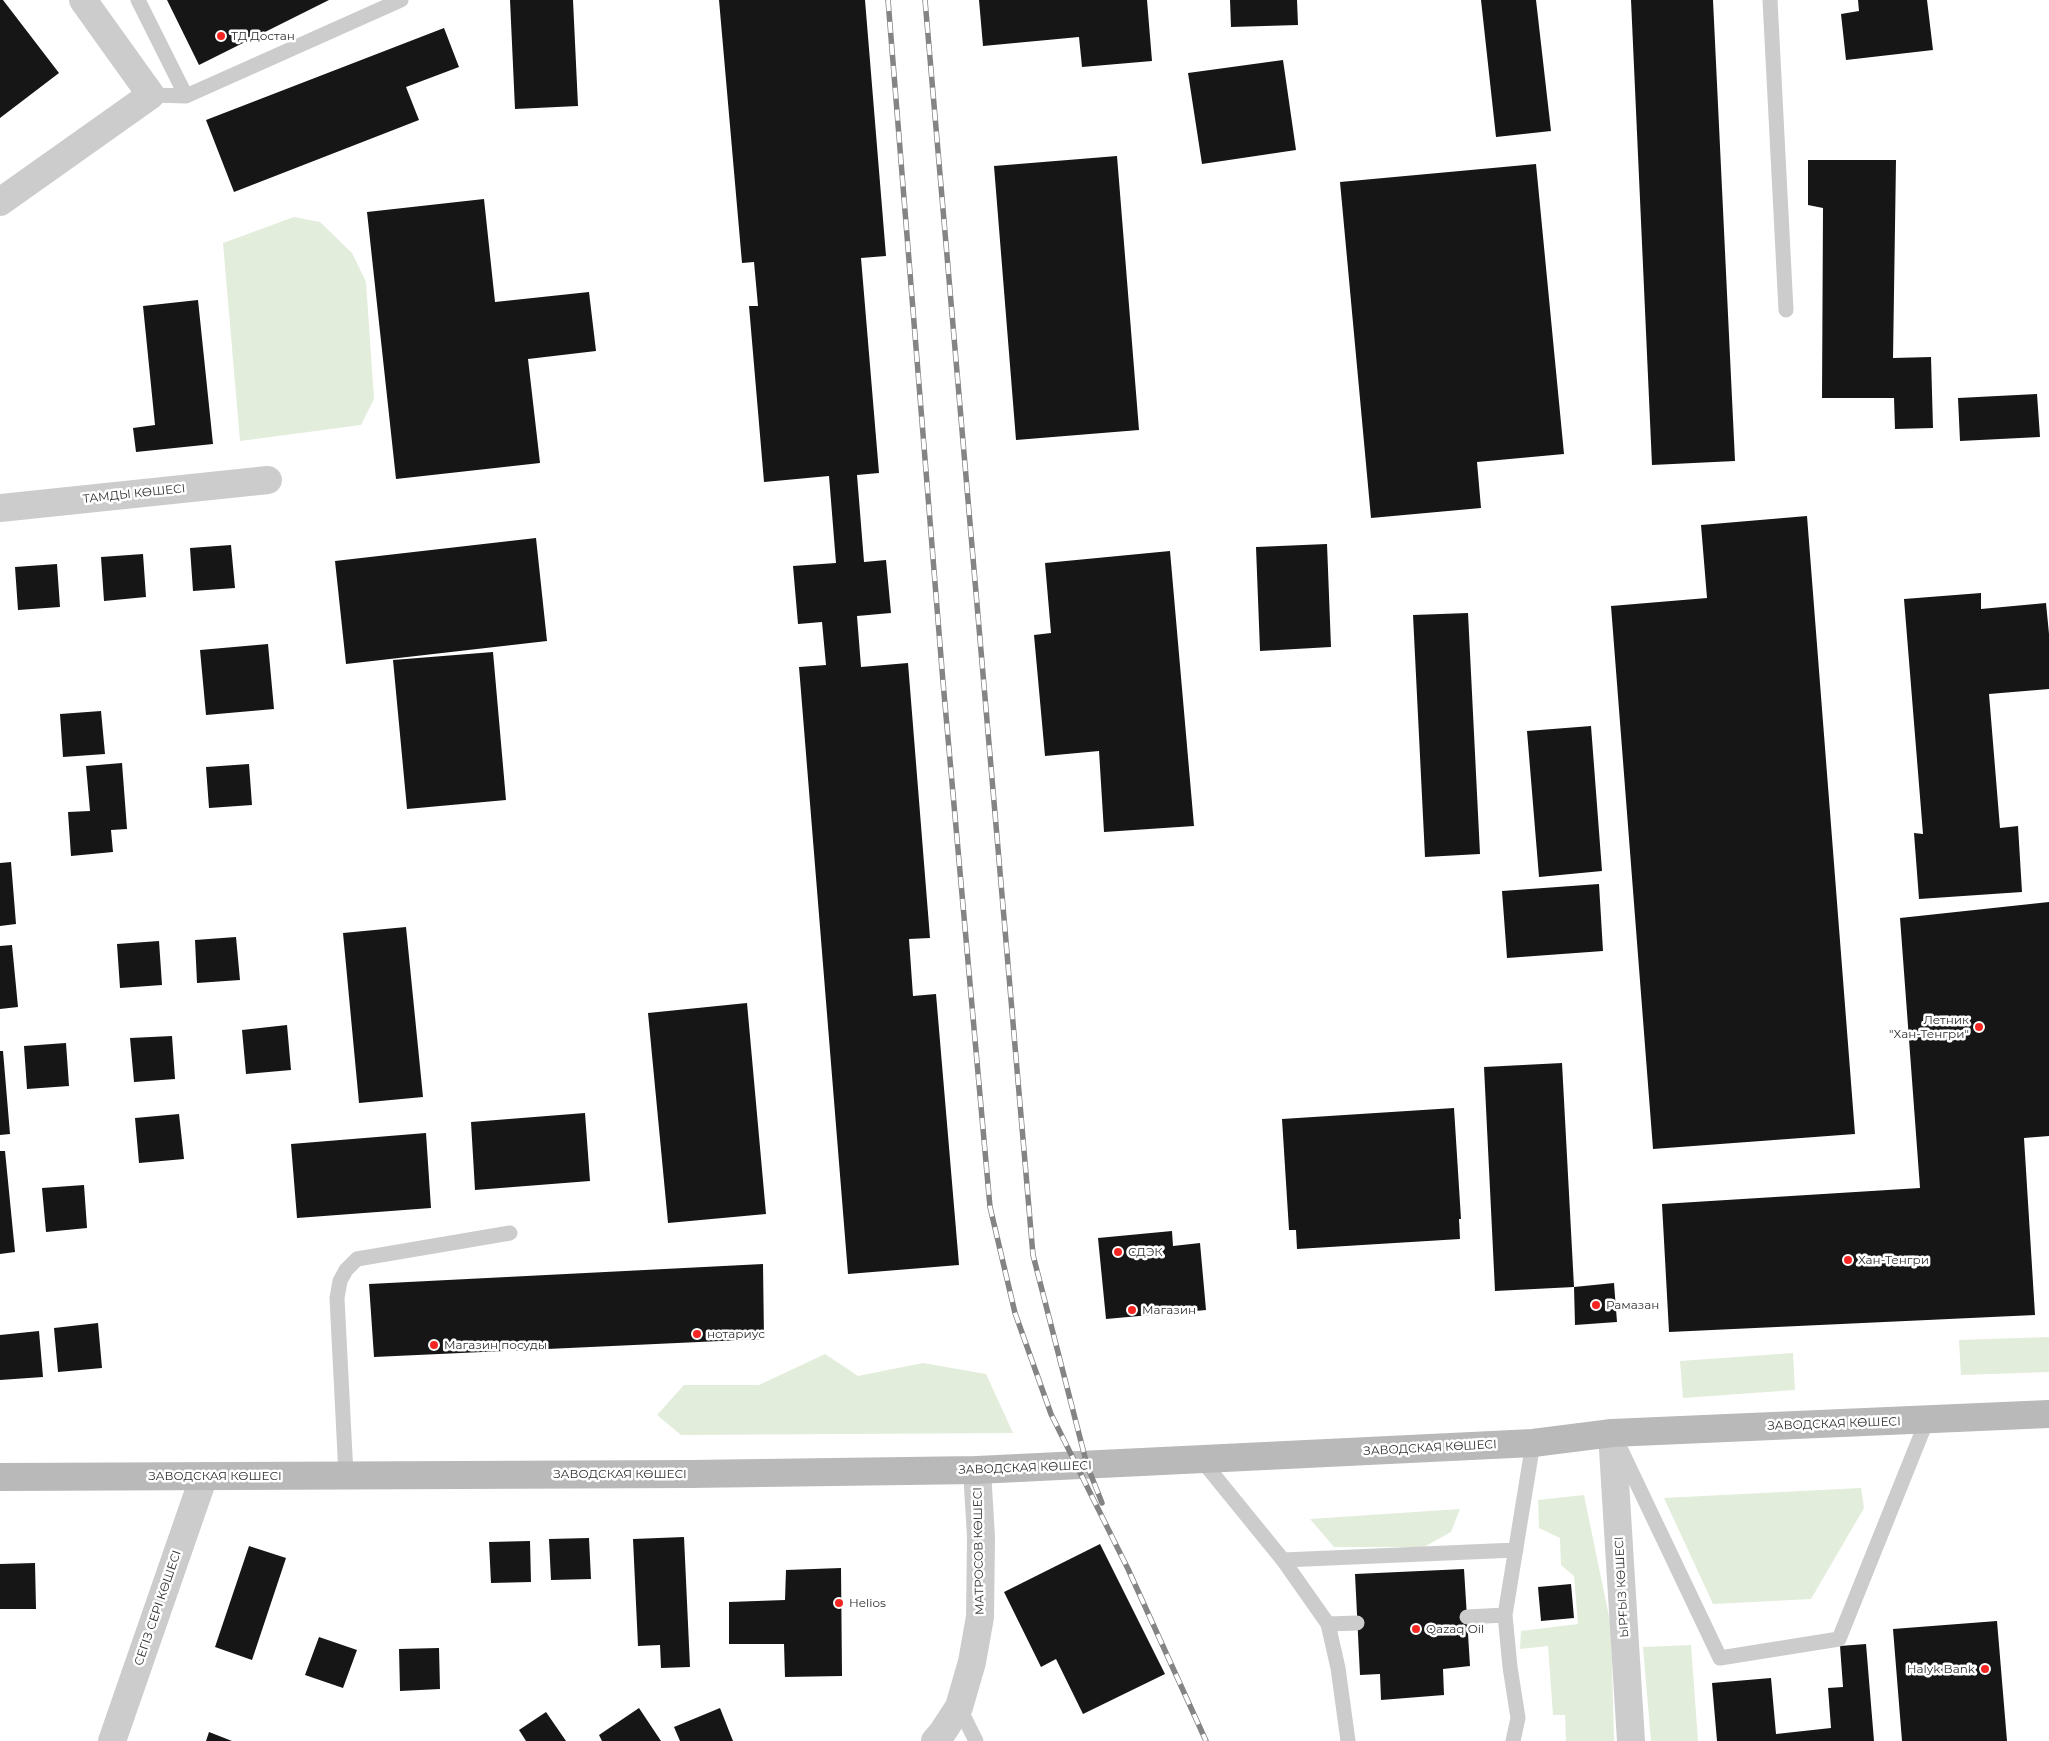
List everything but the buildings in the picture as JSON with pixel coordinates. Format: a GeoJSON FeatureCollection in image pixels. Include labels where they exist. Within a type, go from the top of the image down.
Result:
{"type":"FeatureCollection","features":[{"type":"Feature","properties":{"kind":"street"},"geometry":{"type":"LineString","coordinates":[[0,202],[151,95],[83,0]]}},
{"type":"Feature","properties":{"kind":"street","name":"ТАМДЫ КӨШЕСІ"},"geometry":{"type":"LineString","coordinates":[[0,508],[268,480]]}},
{"type":"Feature","properties":{"kind":"street","name":"ЗАВОДСКАЯ КӨШЕСІ"},"geometry":{"type":"LineString","coordinates":[[0,1477],[690,1474],[977,1470],[1533,1443],[1612,1433],[2049,1414]]}},
{"type":"Feature","properties":{"kind":"street","name":"ЫРҒЫЗ КӨШЕСІ"},"geometry":{"type":"LineString","coordinates":[[1612,1433],[1631,1741]]}},
{"type":"Feature","properties":{"kind":"street","name":"МАТРОСОВ КӨШЕСІ"},"geometry":{"type":"LineString","coordinates":[[935,1741],[959,1706],[972,1662],[980,1617],[980,1537],[977,1470]]}},
{"type":"Feature","properties":{"kind":"street","name":"СЕГІЗ СЕРІ КӨШЕСІ"},"geometry":{"type":"LineString","coordinates":[[112,1741],[204,1476]]}},
{"type":"Feature","properties":{"kind":"lane"},"geometry":{"type":"LineString","coordinates":[[138,0],[186,96]]}},
{"type":"Feature","properties":{"kind":"lane"},"geometry":{"type":"LineString","coordinates":[[151,95],[186,96],[401,0]]}},
{"type":"Feature","properties":{"kind":"lane"},"geometry":{"type":"LineString","coordinates":[[1770,0],[1786,310]]}},
{"type":"Feature","properties":{"kind":"lane"},"geometry":{"type":"LineString","coordinates":[[346,1475],[337,1298],[340,1281],[346,1270],[357,1259],[510,1233]]}},
{"type":"Feature","properties":{"kind":"lane"},"geometry":{"type":"LineString","coordinates":[[1612,1433],[1720,1658],[1839,1639],[1927,1420]]}},
{"type":"Feature","properties":{"kind":"lane"},"geometry":{"type":"LineString","coordinates":[[1513,1741],[1518,1718],[1510,1667],[1506,1615],[1533,1443]]}},
{"type":"Feature","properties":{"kind":"lane"},"geometry":{"type":"LineString","coordinates":[[1200,1458],[1283,1560],[1328,1624],[1338,1668],[1348,1741]]}},
{"type":"Feature","properties":{"kind":"lane"},"geometry":{"type":"LineString","coordinates":[[1283,1560],[1516,1550]]}},
{"type":"Feature","properties":{"kind":"lane"},"geometry":{"type":"LineString","coordinates":[[1467,1617],[1506,1615]]}},
{"type":"Feature","properties":{"kind":"lane"},"geometry":{"type":"LineString","coordinates":[[1328,1624],[1357,1623]]}},
{"type":"Feature","properties":{"kind":"lane"},"geometry":{"type":"LineString","coordinates":[[959,1706],[976,1741]]}},
{"type":"Feature","properties":{"kind":"green space"},"geometry":{"type":"Polygon","coordinates":[[[294,217],[320,222],[352,253],[366,282],[374,399],[361,425],[240,441],[223,243],[294,217]]]}},
{"type":"Feature","properties":{"kind":"green space"},"geometry":{"type":"Polygon","coordinates":[[[2049,1337],[2049,1372],[1961,1375],[1959,1340],[2049,1337]]]}},
{"type":"Feature","properties":{"kind":"green space"},"geometry":{"type":"Polygon","coordinates":[[[1793,1353],[1795,1390],[1683,1398],[1680,1361],[1793,1353]]]}},
{"type":"Feature","properties":{"kind":"green space"},"geometry":{"type":"Polygon","coordinates":[[[825,1354],[858,1376],[923,1363],[986,1374],[1013,1433],[681,1435],[657,1415],[684,1385],[759,1385],[825,1354]]]}},
{"type":"Feature","properties":{"kind":"green space"},"geometry":{"type":"Polygon","coordinates":[[[1861,1488],[1864,1508],[1811,1599],[1713,1604],[1664,1498],[1861,1488]]]}},
{"type":"Feature","properties":{"kind":"green space"},"geometry":{"type":"Polygon","coordinates":[[[1584,1495],[1611,1626],[1614,1741],[1566,1741],[1565,1715],[1553,1715],[1548,1646],[1520,1649],[1521,1631],[1578,1624],[1574,1576],[1561,1565],[1560,1538],[1539,1528],[1538,1500],[1584,1495]]]}},
{"type":"Feature","properties":{"kind":"green space"},"geometry":{"type":"Polygon","coordinates":[[[1460,1509],[1451,1532],[1424,1547],[1334,1547],[1310,1519],[1460,1509]]]}},
{"type":"Feature","properties":{"kind":"green space"},"geometry":{"type":"Polygon","coordinates":[[[1691,1645],[1698,1741],[1651,1741],[1643,1647],[1691,1645]]]}},
{"type":"Feature","properties":{"kind":"railway"},"geometry":{"type":"LineString","coordinates":[[888,0],[943,682],[990,1207],[1015,1313],[1051,1414],[1128,1569],[1206,1741]]}},
{"type":"Feature","properties":{"kind":"railway"},"geometry":{"type":"LineString","coordinates":[[925,0],[1033,1255],[1087,1465],[1102,1503]]}},
{"type":"Feature","properties":{"kind":"place","name":"ТД Достан"},"geometry":{"type":"Point","coordinates":[221,36]}},
{"type":"Feature","properties":{"kind":"place","name":"Летник \"Хан-Тенгри\""},"geometry":{"type":"Point","coordinates":[1979,1027]}},
{"type":"Feature","properties":{"kind":"place","name":"СДЭК"},"geometry":{"type":"Point","coordinates":[1118,1252]}},
{"type":"Feature","properties":{"kind":"place","name":"Хан-Тенгри"},"geometry":{"type":"Point","coordinates":[1848,1260]}},
{"type":"Feature","properties":{"kind":"place","name":"Рамазан"},"geometry":{"type":"Point","coordinates":[1596,1305]}},
{"type":"Feature","properties":{"kind":"place","name":"Магазин"},"geometry":{"type":"Point","coordinates":[1132,1310]}},
{"type":"Feature","properties":{"kind":"place","name":"нотариус"},"geometry":{"type":"Point","coordinates":[697,1334]}},
{"type":"Feature","properties":{"kind":"place","name":"Магазин посуды"},"geometry":{"type":"Point","coordinates":[434,1345]}},
{"type":"Feature","properties":{"kind":"place","name":"Helios"},"geometry":{"type":"Point","coordinates":[839,1603]}},
{"type":"Feature","properties":{"kind":"place","name":"Qazaq Oil"},"geometry":{"type":"Point","coordinates":[1416,1629]}},
{"type":"Feature","properties":{"kind":"place","name":"Halyk Bank"},"geometry":{"type":"Point","coordinates":[1985,1669]}}]}
